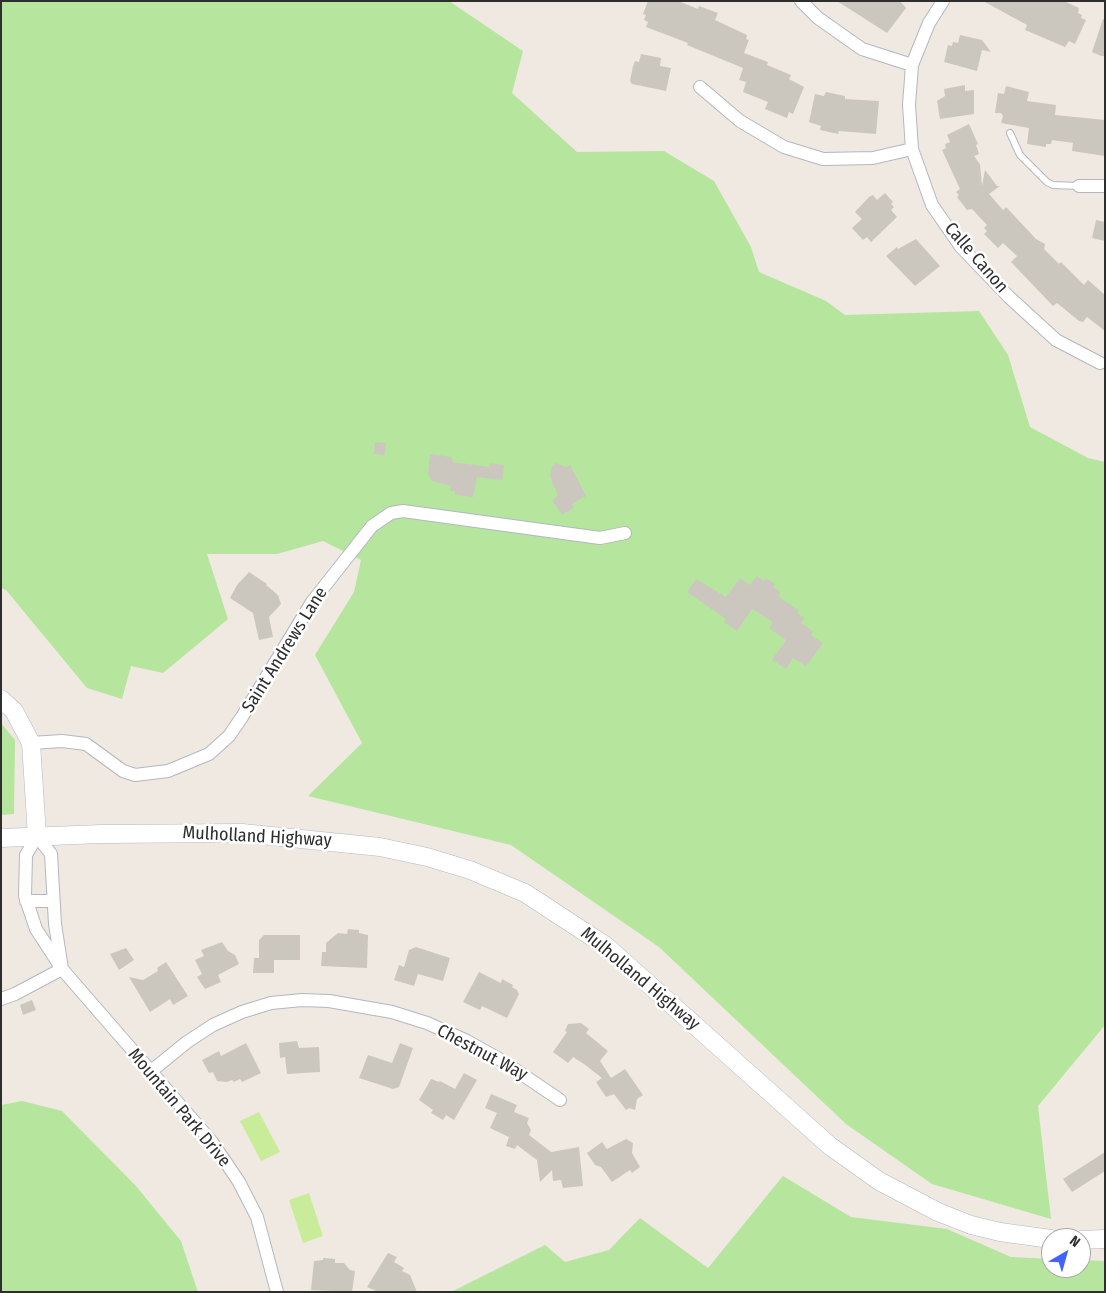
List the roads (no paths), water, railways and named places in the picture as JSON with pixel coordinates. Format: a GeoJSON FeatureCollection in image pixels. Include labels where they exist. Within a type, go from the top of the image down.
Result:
{"type":"FeatureCollection","features":[{"type":"Feature","properties":{"kind":"main road"},"geometry":{"type":"LineString","coordinates":[[1,699],[14,711],[31,743],[37,836]]}},
{"type":"Feature","properties":{"kind":"main road","name":"Mulholland Highway"},"geometry":{"type":"LineString","coordinates":[[1,838],[182,832],[292,837],[380,847],[427,857],[470,870],[524,893],[606,946],[830,1146],[879,1181],[938,1212],[972,1225],[1000,1232],[1041,1238]]}},
{"type":"Feature","properties":{"kind":"main road"},"geometry":{"type":"LineString","coordinates":[[1091,1240],[1105,1239]]}},
{"type":"Feature","properties":{"kind":"street"},"geometry":{"type":"LineString","coordinates":[[801,1],[818,18],[862,49],[912,65]]}},
{"type":"Feature","properties":{"kind":"street","name":"Calle Canon"},"geometry":{"type":"LineString","coordinates":[[943,1],[929,23],[912,65],[909,105],[912,149],[932,204],[961,247],[1056,340],[1102,363]]}},
{"type":"Feature","properties":{"kind":"street"},"geometry":{"type":"LineString","coordinates":[[700,87],[740,121],[784,147],[823,159],[873,158],[912,149]]}},
{"type":"Feature","properties":{"kind":"street"},"geometry":{"type":"LineString","coordinates":[[1078,186],[1105,186]]}},
{"type":"Feature","properties":{"kind":"street","name":"Saint Andrews Lane"},"geometry":{"type":"LineString","coordinates":[[31,743],[62,741],[86,744],[123,771],[135,775],[168,771],[209,754],[229,736],[242,717],[312,602],[372,526],[391,513],[404,511],[600,538],[625,533]]}},
{"type":"Feature","properties":{"kind":"street"},"geometry":{"type":"LineString","coordinates":[[1,998],[15,994],[62,969],[55,924],[51,854],[37,836]]}},
{"type":"Feature","properties":{"kind":"street","name":"Mountain Park Drive"},"geometry":{"type":"LineString","coordinates":[[37,836],[26,855],[26,901],[36,930],[62,969],[212,1142],[239,1182],[257,1217],[277,1292]]}},
{"type":"Feature","properties":{"kind":"street"},"geometry":{"type":"LineString","coordinates":[[26,901],[54,901]]}},
{"type":"Feature","properties":{"kind":"street","name":"Chestnut Way"},"geometry":{"type":"LineString","coordinates":[[150,1072],[187,1042],[213,1025],[242,1012],[270,1003],[302,1000],[329,1001],[392,1012],[427,1023],[484,1050],[560,1100]]}},
{"type":"Feature","properties":{"kind":"lane"},"geometry":{"type":"LineString","coordinates":[[1010,133],[1020,155],[1047,182],[1078,186]]}}]}
